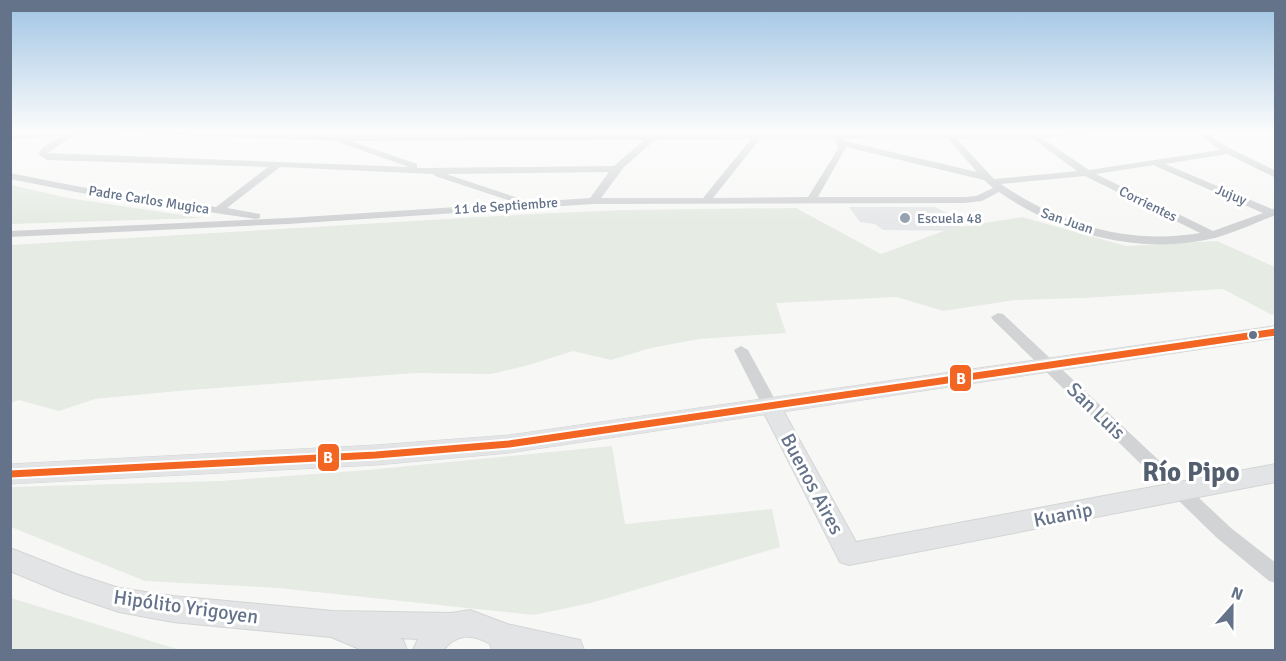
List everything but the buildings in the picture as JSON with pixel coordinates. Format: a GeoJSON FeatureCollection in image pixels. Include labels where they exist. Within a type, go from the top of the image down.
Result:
{"type":"FeatureCollection","features":[{"type":"Feature","properties":{"kind":"highway"},"geometry":{"type":"LineString","coordinates":[[10,474],[445,450],[509,444],[1275,332]]}},
{"type":"Feature","properties":{"kind":"main road","name":"Buenos Aires"},"geometry":{"type":"LineString","coordinates":[[770,405],[849,554]]}},
{"type":"Feature","properties":{"kind":"main road","name":"Kuanip"},"geometry":{"type":"LineString","coordinates":[[849,554],[1182,493],[1275,473]]}},
{"type":"Feature","properties":{"kind":"main road","name":"Hipólito Yrigoyen"},"geometry":{"type":"LineString","coordinates":[[10,559],[72,585],[119,600],[173,609],[333,624],[449,626],[461,623],[484,626],[504,643]]}},
{"type":"Feature","properties":{"kind":"main road","name":"Hipólito Yrigoyen"},"geometry":{"type":"LineString","coordinates":[[333,624],[393,651]]}},
{"type":"Feature","properties":{"kind":"main road"},"geometry":{"type":"LineString","coordinates":[[427,651],[431,642],[449,626]]}},
{"type":"Feature","properties":{"kind":"main road"},"geometry":{"type":"LineString","coordinates":[[504,643],[570,651]]}},
{"type":"Feature","properties":{"kind":"street"},"geometry":{"type":"LineString","coordinates":[[174,161],[426,171],[619,169]]}},
{"type":"Feature","properties":{"kind":"street"},"geometry":{"type":"LineString","coordinates":[[398,161],[532,204]]}},
{"type":"Feature","properties":{"kind":"street"},"geometry":{"type":"LineString","coordinates":[[594,201],[598,191],[628,161]]}},
{"type":"Feature","properties":{"kind":"street"},"geometry":{"type":"LineString","coordinates":[[707,199],[738,161]]}},
{"type":"Feature","properties":{"kind":"street"},"geometry":{"type":"LineString","coordinates":[[811,200],[835,161]]}},
{"type":"Feature","properties":{"kind":"street"},"geometry":{"type":"LineString","coordinates":[[921,161],[994,183],[1170,161]]}},
{"type":"Feature","properties":{"kind":"street","name":"San Juan"},"geometry":{"type":"LineString","coordinates":[[973,161],[994,183],[1050,217],[1098,232],[1165,240],[1212,235],[1274,212]]}},
{"type":"Feature","properties":{"kind":"street","name":"Corrientes"},"geometry":{"type":"LineString","coordinates":[[1067,161],[1086,173],[1212,235]]}},
{"type":"Feature","properties":{"kind":"street"},"geometry":{"type":"LineString","coordinates":[[1247,161],[1275,175]]}},
{"type":"Feature","properties":{"kind":"street","name":"Jujuy"},"geometry":{"type":"LineString","coordinates":[[1157,163],[1274,212]]}},
{"type":"Feature","properties":{"kind":"street"},"geometry":{"type":"LineString","coordinates":[[218,210],[278,164]]}},
{"type":"Feature","properties":{"kind":"street","name":"Padre Carlos Mugica"},"geometry":{"type":"LineString","coordinates":[[10,176],[81,190],[288,221]]}},
{"type":"Feature","properties":{"kind":"street","name":"11 de Septiembre"},"geometry":{"type":"LineString","coordinates":[[10,234],[288,221],[594,201],[965,200],[978,199],[994,183]]}},
{"type":"Feature","properties":{"kind":"street","name":"San Luis"},"geometry":{"type":"LineString","coordinates":[[998,317],[1224,533],[1275,575]]}},
{"type":"Feature","properties":{"kind":"street","name":"Buenos Aires"},"geometry":{"type":"LineString","coordinates":[[741,350],[770,405]]}},
{"type":"Feature","properties":{"kind":"shaded area"},"geometry":{"type":"Polygon","coordinates":[[[11,185],[68,198],[202,218],[11,224],[11,185]]]}},
{"type":"Feature","properties":{"kind":"shaded area","name":"Escuela 48"},"geometry":{"type":"Polygon","coordinates":[[[849,207],[935,207],[951,215],[964,231],[883,230],[875,224],[860,222],[849,207]]]}},
{"type":"Feature","properties":{"kind":"shaded area"},"geometry":{"type":"Polygon","coordinates":[[[796,208],[881,254],[952,228],[1022,217],[1126,246],[1217,241],[1275,267],[1275,313],[1272,315],[1223,289],[1015,300],[943,311],[897,297],[776,303],[786,333],[699,339],[651,348],[611,360],[573,351],[491,374],[415,373],[178,391],[95,399],[59,411],[19,400],[11,403],[11,245],[532,214],[623,210],[796,208]]]}},
{"type":"Feature","properties":{"kind":"shaded area"},"geometry":{"type":"Polygon","coordinates":[[[612,446],[625,524],[772,509],[780,547],[591,603],[534,615],[278,588],[145,581],[11,527],[11,487],[220,481],[368,470],[612,446]]]}},
{"type":"Feature","properties":{"kind":"shaded area"},"geometry":{"type":"Polygon","coordinates":[[[11,598],[180,650],[11,650],[11,598]]]}},
{"type":"Feature","properties":{"kind":"transit line","name":"B"},"geometry":{"type":"LineString","coordinates":[[10,474],[376,455],[509,444],[1276,332]]}},
{"type":"Feature","properties":{"kind":"place","name":"Escuela 48"},"geometry":{"type":"Point","coordinates":[905,218]}},
{"type":"Feature","properties":{"kind":"district","name":"Río Pipo"},"geometry":{"type":"Point","coordinates":[1191,472]}}]}
